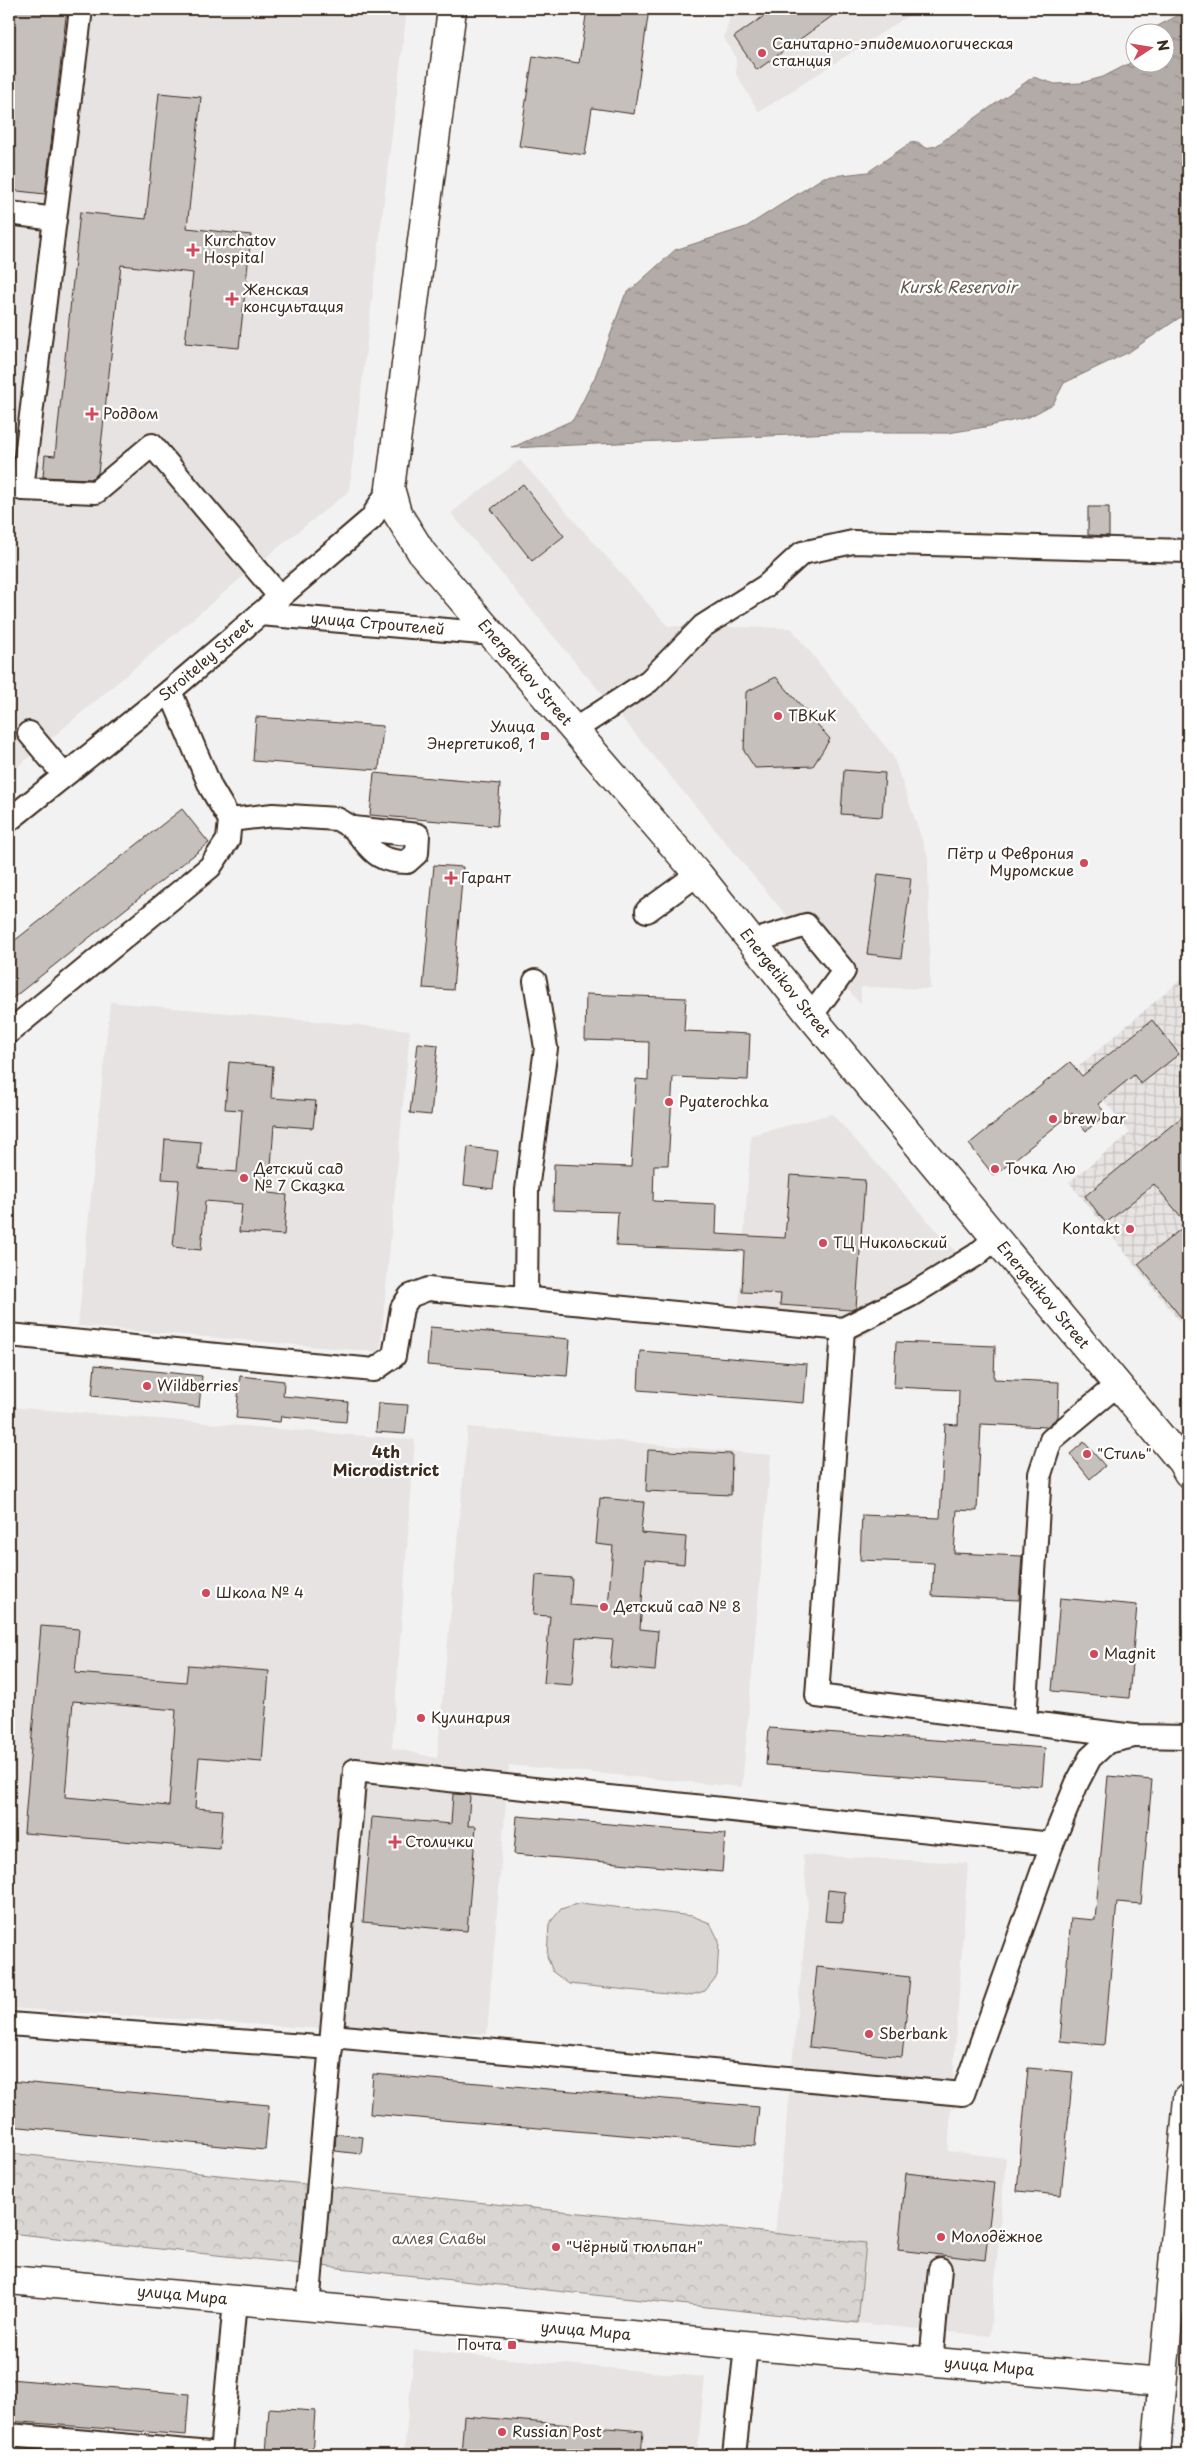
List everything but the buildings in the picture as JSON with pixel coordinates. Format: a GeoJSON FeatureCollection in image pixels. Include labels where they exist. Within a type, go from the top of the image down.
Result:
{"type":"FeatureCollection","features":[{"type":"Feature","properties":{"kind":"main road"},"geometry":{"type":"LineString","coordinates":[[390,488],[452,9]]}},
{"type":"Feature","properties":{"kind":"main road","name":"Energetikov Street"},"geometry":{"type":"LineString","coordinates":[[390,488],[397,513],[422,553],[698,874],[811,1016],[997,1237],[1118,1384],[1188,1473]]}},
{"type":"Feature","properties":{"kind":"main road"},"geometry":{"type":"LineString","coordinates":[[1156,2455],[1188,2098]]}},
{"type":"Feature","properties":{"kind":"main road","name":"улица Мира"},"geometry":{"type":"LineString","coordinates":[[9,2280],[746,2347],[1162,2382]]}},
{"type":"Feature","properties":{"kind":"street"},"geometry":{"type":"LineString","coordinates":[[81,9],[22,489],[96,492],[152,445],[280,597]]}},
{"type":"Feature","properties":{"kind":"street"},"geometry":{"type":"LineString","coordinates":[[9,213],[55,219]]}},
{"type":"Feature","properties":{"kind":"street","name":"Stroiteley Street"},"geometry":{"type":"LineString","coordinates":[[9,820],[170,691],[371,519],[390,488]]}},
{"type":"Feature","properties":{"kind":"street"},"geometry":{"type":"LineString","coordinates":[[574,730],[649,681],[703,626],[766,586],[802,553],[853,542],[1188,551]]}},
{"type":"Feature","properties":{"kind":"street","name":"улица Строителей"},"geometry":{"type":"LineString","coordinates":[[260,614],[493,634]]}},
{"type":"Feature","properties":{"kind":"street"},"geometry":{"type":"LineString","coordinates":[[9,1032],[210,867],[228,840],[230,820],[211,788],[170,691]]}},
{"type":"Feature","properties":{"kind":"street"},"geometry":{"type":"LineString","coordinates":[[29,733],[64,775]]}},
{"type":"Feature","properties":{"kind":"street"},"geometry":{"type":"LineString","coordinates":[[230,820],[273,815],[337,819],[353,828]]}},
{"type":"Feature","properties":{"kind":"street"},"geometry":{"type":"LineString","coordinates":[[648,910],[698,874]]}},
{"type":"Feature","properties":{"kind":"street"},"geometry":{"type":"LineString","coordinates":[[752,942],[806,925],[844,971],[811,1016]]}},
{"type":"Feature","properties":{"kind":"street"},"geometry":{"type":"LineString","coordinates":[[526,1298],[527,1190],[546,1048],[535,981]]}},
{"type":"Feature","properties":{"kind":"street"},"geometry":{"type":"LineString","coordinates":[[9,1335],[374,1370],[394,1356],[402,1308],[410,1296],[428,1289],[843,1329],[911,1295],[976,1255],[997,1237]]}},
{"type":"Feature","properties":{"kind":"street"},"geometry":{"type":"LineString","coordinates":[[843,1329],[817,1696],[1134,1736],[1188,1737]]}},
{"type":"Feature","properties":{"kind":"street"},"geometry":{"type":"LineString","coordinates":[[1024,1722],[1040,1474],[1051,1440],[1118,1384]]}},
{"type":"Feature","properties":{"kind":"street"},"geometry":{"type":"LineString","coordinates":[[9,2024],[331,2042],[963,2094],[1044,1872],[1052,1844],[1077,1783],[1090,1758],[1107,1742],[1134,1736]]}},
{"type":"Feature","properties":{"kind":"street"},"geometry":{"type":"LineString","coordinates":[[308,2307],[355,1770],[1052,1844]]}},
{"type":"Feature","properties":{"kind":"street"},"geometry":{"type":"LineString","coordinates":[[931,2362],[940,2270]]}},
{"type":"Feature","properties":{"kind":"street"},"geometry":{"type":"LineString","coordinates":[[9,2435],[221,2455],[235,2301]]}},
{"type":"Feature","properties":{"kind":"street"},"geometry":{"type":"LineString","coordinates":[[734,2455],[746,2347]]}},
{"type":"Feature","properties":{"kind":"shaded area","name":"Kurchatov Hospital"},"geometry":{"type":"Polygon","coordinates":[[[9,9],[407,9],[349,491],[265,558],[9,774],[9,9]]]}},
{"type":"Feature","properties":{"kind":"shaded area"},"geometry":{"type":"Polygon","coordinates":[[[732,9],[919,9],[759,112],[736,74],[736,57],[724,38],[732,9]]]}},
{"type":"Feature","properties":{"kind":"shaded area"},"geometry":{"type":"Polygon","coordinates":[[[520,460],[668,626],[791,628],[893,756],[928,857],[930,989],[861,987],[861,1005],[451,513],[520,460]]]}},
{"type":"Feature","properties":{"kind":"shaded area"},"geometry":{"type":"Polygon","coordinates":[[[1184,977],[1188,978],[1188,1332],[1069,1182],[1130,1133],[1078,1067],[1184,977]]]}},
{"type":"Feature","properties":{"kind":"shaded area","name":"Детский сад № 7 Сказка"},"geometry":{"type":"Polygon","coordinates":[[[110,1002],[410,1030],[380,1352],[78,1326],[110,1002]]]}},
{"type":"Feature","properties":{"kind":"shaded area"},"geometry":{"type":"Polygon","coordinates":[[[832,1114],[974,1272],[856,1340],[737,1333],[751,1135],[832,1114]]]}},
{"type":"Feature","properties":{"kind":"shaded area"},"geometry":{"type":"Polygon","coordinates":[[[9,1407],[415,1440],[392,1748],[437,1758],[468,1427],[771,1455],[742,1787],[509,1765],[487,2034],[308,2028],[9,2008],[9,1407]]]}},
{"type":"Feature","properties":{"kind":"shaded area"},"geometry":{"type":"Polygon","coordinates":[[[803,1855],[968,1863],[948,2151],[1006,2158],[990,2336],[858,2323],[866,2243],[775,2234],[808,1905],[803,1855]]]}},
{"type":"Feature","properties":{"kind":"shaded area"},"geometry":{"type":"Polygon","coordinates":[[[414,2350],[705,2377],[697,2455],[404,2455],[414,2350]]]}},
{"type":"Feature","properties":{"kind":"green space"},"geometry":{"type":"Polygon","coordinates":[[[580,1903],[692,1916],[710,1923],[719,1941],[717,1976],[705,1991],[687,1996],[569,1984],[553,1972],[547,1956],[549,1924],[561,1909],[580,1903]]]}},
{"type":"Feature","properties":{"kind":"green space","name":"аллея Славы"},"geometry":{"type":"Polygon","coordinates":[[[9,2153],[866,2243],[858,2323],[9,2233],[9,2153]]]}},
{"type":"Feature","properties":{"kind":"water","name":"Kursk Reservoir"},"geometry":{"type":"Polygon","coordinates":[[[1179,15],[1188,15],[1188,312],[1129,352],[1064,383],[1053,404],[1029,417],[948,433],[832,433],[511,448],[573,420],[595,377],[625,295],[675,250],[746,227],[824,177],[868,172],[910,143],[918,142],[925,148],[936,146],[1033,77],[1055,84],[1081,83],[1103,77],[1124,66],[1124,72],[1174,72],[1174,22],[1166,22],[1179,15]]]}},
{"type":"Feature","properties":{"kind":"place","name":"Санитарно-эпидемиологическая станция"},"geometry":{"type":"Point","coordinates":[762,53]}},
{"type":"Feature","properties":{"kind":"place","name":"Kurchatov Hospital"},"geometry":{"type":"Point","coordinates":[193,250]}},
{"type":"Feature","properties":{"kind":"place","name":"Женская консультация"},"geometry":{"type":"Point","coordinates":[232,299]}},
{"type":"Feature","properties":{"kind":"place","name":"Роддом"},"geometry":{"type":"Point","coordinates":[92,414]}},
{"type":"Feature","properties":{"kind":"place","name":"ТВКиК"},"geometry":{"type":"Point","coordinates":[778,716]}},
{"type":"Feature","properties":{"kind":"place","name":"Улица Энергетиков, 1"},"geometry":{"type":"Point","coordinates":[545,736]}},
{"type":"Feature","properties":{"kind":"place","name":"Пётр и Феврония Муромские"},"geometry":{"type":"Point","coordinates":[1084,863]}},
{"type":"Feature","properties":{"kind":"place","name":"Гарант"},"geometry":{"type":"Point","coordinates":[451,878]}},
{"type":"Feature","properties":{"kind":"place","name":"Pyaterochka"},"geometry":{"type":"Point","coordinates":[669,1102]}},
{"type":"Feature","properties":{"kind":"place","name":"brew bar"},"geometry":{"type":"Point","coordinates":[1053,1119]}},
{"type":"Feature","properties":{"kind":"place","name":"Точка Лю"},"geometry":{"type":"Point","coordinates":[995,1169]}},
{"type":"Feature","properties":{"kind":"place","name":"Детский сад № 7 Сказка"},"geometry":{"type":"Point","coordinates":[244,1178]}},
{"type":"Feature","properties":{"kind":"place","name":"Kontakt"},"geometry":{"type":"Point","coordinates":[1130,1229]}},
{"type":"Feature","properties":{"kind":"place","name":"ТЦ Никольский"},"geometry":{"type":"Point","coordinates":[823,1243]}},
{"type":"Feature","properties":{"kind":"place","name":"Wildberries"},"geometry":{"type":"Point","coordinates":[147,1386]}},
{"type":"Feature","properties":{"kind":"place","name":"\"Стиль\""},"geometry":{"type":"Point","coordinates":[1087,1454]}},
{"type":"Feature","properties":{"kind":"place","name":"Школа № 4"},"geometry":{"type":"Point","coordinates":[206,1593]}},
{"type":"Feature","properties":{"kind":"place","name":"Детский сад № 8"},"geometry":{"type":"Point","coordinates":[604,1607]}},
{"type":"Feature","properties":{"kind":"place","name":"Magnit"},"geometry":{"type":"Point","coordinates":[1094,1654]}},
{"type":"Feature","properties":{"kind":"place","name":"Кулинария"},"geometry":{"type":"Point","coordinates":[421,1718]}},
{"type":"Feature","properties":{"kind":"place","name":"Столички"},"geometry":{"type":"Point","coordinates":[395,1842]}},
{"type":"Feature","properties":{"kind":"place","name":"Sberbank"},"geometry":{"type":"Point","coordinates":[869,2034]}},
{"type":"Feature","properties":{"kind":"place","name":"Молодёжное"},"geometry":{"type":"Point","coordinates":[941,2237]}},
{"type":"Feature","properties":{"kind":"place","name":"\"Чёрный тюльпан\""},"geometry":{"type":"Point","coordinates":[556,2247]}},
{"type":"Feature","properties":{"kind":"place","name":"Почта"},"geometry":{"type":"Point","coordinates":[512,2345]}},
{"type":"Feature","properties":{"kind":"place","name":"Russian Post"},"geometry":{"type":"Point","coordinates":[502,2432]}},
{"type":"Feature","properties":{"kind":"district","name":"4th Microdistrict"},"geometry":{"type":"Point","coordinates":[386,1461]}}]}
